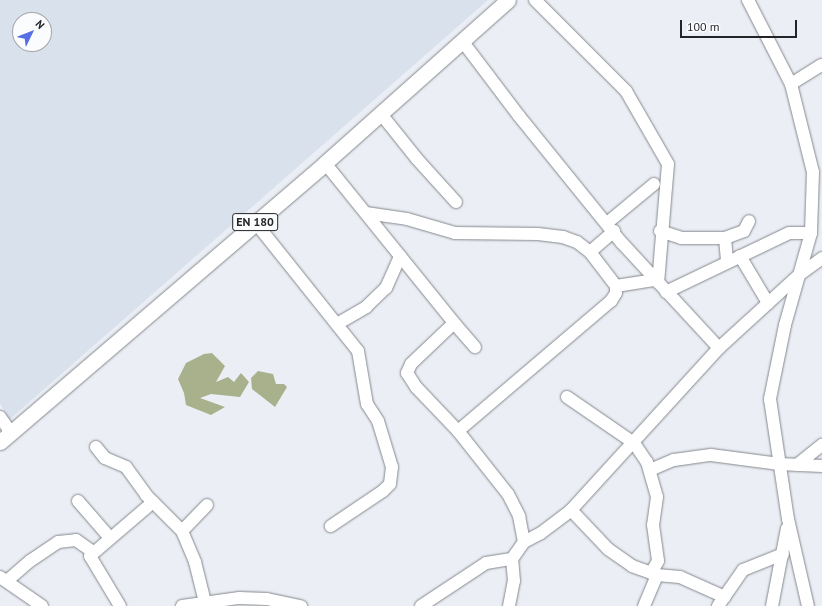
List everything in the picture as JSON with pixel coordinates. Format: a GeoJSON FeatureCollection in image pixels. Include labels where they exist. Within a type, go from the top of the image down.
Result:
{"type":"FeatureCollection","features":[{"type":"Feature","properties":{"kind":"main road","name":"EN 180"},"geometry":{"type":"LineString","coordinates":[[5,437],[325,163],[463,42],[508,0]]}},
{"type":"Feature","properties":{"kind":"street"},"geometry":{"type":"LineString","coordinates":[[535,0],[626,91],[668,164],[660,231],[659,285]]}},
{"type":"Feature","properties":{"kind":"street"},"geometry":{"type":"LineString","coordinates":[[748,0],[791,84],[813,172],[811,233],[799,275],[770,399],[788,519],[808,606]]}},
{"type":"Feature","properties":{"kind":"street"},"geometry":{"type":"LineString","coordinates":[[463,42],[519,116],[610,227],[659,285],[719,348]]}},
{"type":"Feature","properties":{"kind":"street"},"geometry":{"type":"LineString","coordinates":[[791,84],[822,65]]}},
{"type":"Feature","properties":{"kind":"street"},"geometry":{"type":"LineString","coordinates":[[381,114],[416,160],[456,202]]}},
{"type":"Feature","properties":{"kind":"street"},"geometry":{"type":"LineString","coordinates":[[325,163],[475,347]]}},
{"type":"Feature","properties":{"kind":"street"},"geometry":{"type":"LineString","coordinates":[[590,252],[610,227],[654,184]]}},
{"type":"Feature","properties":{"kind":"street"},"geometry":{"type":"LineString","coordinates":[[366,213],[400,218],[455,233],[538,234],[563,237],[577,242],[590,252],[616,286],[616,293],[611,301],[475,414],[458,431]]}},
{"type":"Feature","properties":{"kind":"street"},"geometry":{"type":"LineString","coordinates":[[660,231],[681,238],[725,238],[744,231],[748,221]]}},
{"type":"Feature","properties":{"kind":"street"},"geometry":{"type":"LineString","coordinates":[[255,222],[358,351],[367,404],[378,421],[392,467],[390,484],[383,492],[331,526]]}},
{"type":"Feature","properties":{"kind":"street"},"geometry":{"type":"LineString","coordinates":[[616,286],[659,285],[727,262],[789,232],[811,233]]}},
{"type":"Feature","properties":{"kind":"street"},"geometry":{"type":"LineString","coordinates":[[725,238],[727,262]]}},
{"type":"Feature","properties":{"kind":"street"},"geometry":{"type":"LineString","coordinates":[[337,324],[366,307],[386,288],[400,256]]}},
{"type":"Feature","properties":{"kind":"street"},"geometry":{"type":"LineString","coordinates":[[740,256],[768,303]]}},
{"type":"Feature","properties":{"kind":"street"},"geometry":{"type":"LineString","coordinates":[[509,606],[514,581],[512,559],[524,542],[541,533],[571,510],[634,443],[719,348],[799,275],[822,258]]}},
{"type":"Feature","properties":{"kind":"street"},"geometry":{"type":"LineString","coordinates":[[454,323],[411,364],[407,373],[416,387],[458,431],[508,494],[519,516],[524,542]]}},
{"type":"Feature","properties":{"kind":"street"},"geometry":{"type":"LineString","coordinates":[[567,397],[634,443],[650,470],[657,497],[653,525],[658,561],[644,606]]}},
{"type":"Feature","properties":{"kind":"street"},"geometry":{"type":"LineString","coordinates":[[0,417],[5,437]]}},
{"type":"Feature","properties":{"kind":"street"},"geometry":{"type":"LineString","coordinates":[[798,465],[822,445]]}},
{"type":"Feature","properties":{"kind":"street"},"geometry":{"type":"LineString","coordinates":[[96,447],[105,458],[126,467],[153,502],[182,531],[195,562],[205,602]]}},
{"type":"Feature","properties":{"kind":"street"},"geometry":{"type":"LineString","coordinates":[[650,470],[674,460],[711,455],[779,464],[822,466]]}},
{"type":"Feature","properties":{"kind":"street"},"geometry":{"type":"LineString","coordinates":[[78,501],[110,538]]}},
{"type":"Feature","properties":{"kind":"street"},"geometry":{"type":"LineString","coordinates":[[120,606],[91,560],[93,552],[153,502]]}},
{"type":"Feature","properties":{"kind":"street"},"geometry":{"type":"LineString","coordinates":[[182,531],[207,505]]}},
{"type":"Feature","properties":{"kind":"street"},"geometry":{"type":"LineString","coordinates":[[571,510],[621,560],[654,574],[680,576],[722,602],[743,570],[783,554]]}},
{"type":"Feature","properties":{"kind":"street"},"geometry":{"type":"LineString","coordinates":[[772,606],[783,554],[788,519]]}},
{"type":"Feature","properties":{"kind":"street"},"geometry":{"type":"LineString","coordinates":[[42,606],[4,578],[58,542],[76,540],[93,552]]}},
{"type":"Feature","properties":{"kind":"street"},"geometry":{"type":"LineString","coordinates":[[421,606],[486,563],[512,559]]}},
{"type":"Feature","properties":{"kind":"street"},"geometry":{"type":"LineString","coordinates":[[182,606],[205,602],[241,602],[267,599],[301,606]]}},
{"type":"Feature","properties":{"kind":"shaded area"},"geometry":{"type":"Polygon","coordinates":[[[0,0],[488,0],[9,420],[0,403],[0,0]]]}},
{"type":"Feature","properties":{"kind":"green space"},"geometry":{"type":"Polygon","coordinates":[[[212,353],[225,366],[216,382],[228,377],[234,382],[241,373],[249,382],[240,397],[211,394],[200,398],[225,407],[211,415],[186,405],[184,393],[178,379],[186,363],[204,354],[212,353]]]}},
{"type":"Feature","properties":{"kind":"green space"},"geometry":{"type":"Polygon","coordinates":[[[258,371],[273,374],[276,384],[284,384],[287,387],[275,407],[252,389],[251,378],[258,371]]]}}]}
